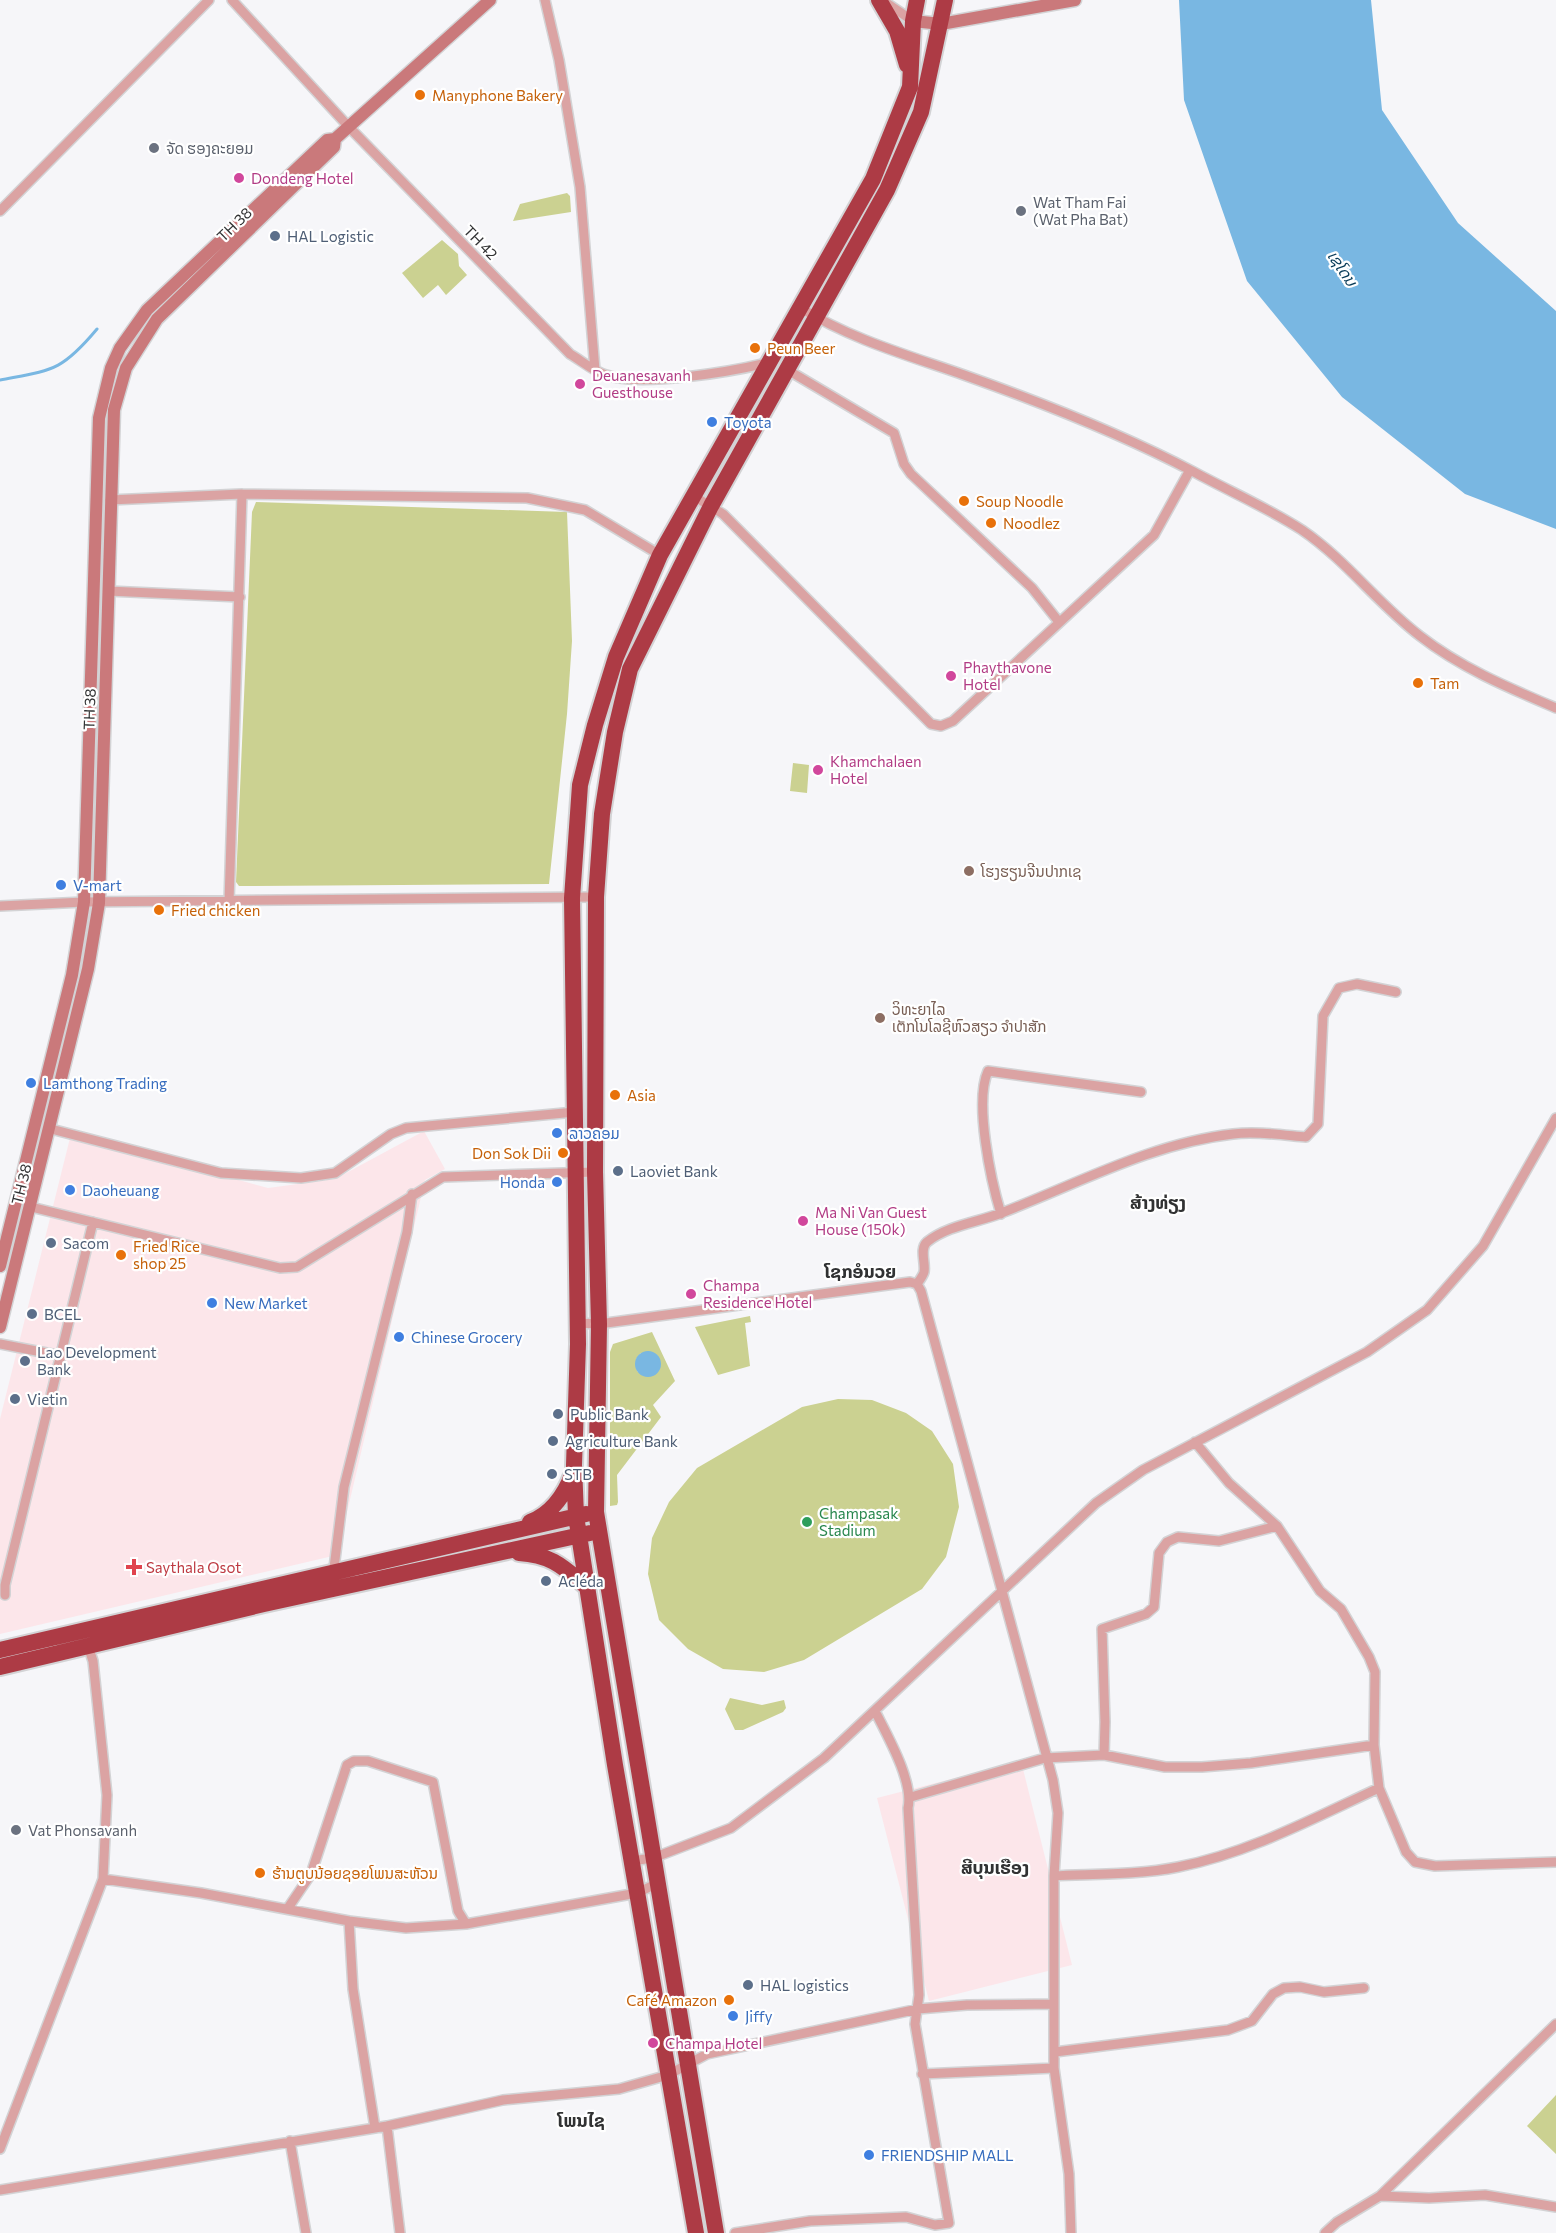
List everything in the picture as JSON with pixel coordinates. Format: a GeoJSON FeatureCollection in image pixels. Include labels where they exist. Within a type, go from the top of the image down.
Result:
{"type":"FeatureCollection","features":[{"type":"Feature","properties":{"kind":"highway"},"geometry":{"type":"LineString","coordinates":[[881,0],[897,31],[906,58],[910,87]]}},
{"type":"Feature","properties":{"kind":"highway"},"geometry":{"type":"LineString","coordinates":[[696,2233],[631,1861],[576,1516],[574,1470],[576,1173],[572,898],[580,785],[595,725],[616,657],[660,555],[873,179],[910,87],[913,21],[917,0]]}},
{"type":"Feature","properties":{"kind":"highway"},"geometry":{"type":"LineString","coordinates":[[716,2233],[596,1512],[599,1324],[596,1172],[596,897],[602,814],[615,732],[630,669],[711,506],[887,190],[921,112],[945,0]]}},
{"type":"Feature","properties":{"kind":"highway"},"geometry":{"type":"LineString","coordinates":[[501,1533],[542,1517],[566,1491],[574,1470]]}},
{"type":"Feature","properties":{"kind":"highway"},"geometry":{"type":"LineString","coordinates":[[0,1667],[86,1639],[334,1580],[501,1533],[596,1512]]}},
{"type":"Feature","properties":{"kind":"highway"},"geometry":{"type":"LineString","coordinates":[[334,1580],[503,1552],[598,1531]]}},
{"type":"Feature","properties":{"kind":"highway"},"geometry":{"type":"LineString","coordinates":[[503,1552],[538,1554],[558,1562],[587,1587]]}},
{"type":"Feature","properties":{"kind":"highway"},"geometry":{"type":"LineString","coordinates":[[0,1650],[86,1639]]}},
{"type":"Feature","properties":{"kind":"street"},"geometry":{"type":"LineString","coordinates":[[0,211],[209,0]]}},
{"type":"Feature","properties":{"kind":"street","name":"TH 42"},"geometry":{"type":"LineString","coordinates":[[232,0],[348,126],[570,354],[595,370],[624,379],[732,372],[767,363]]}},
{"type":"Feature","properties":{"kind":"street"},"geometry":{"type":"LineString","coordinates":[[335,139],[490,0]]}},
{"type":"Feature","properties":{"kind":"street"},"geometry":{"type":"LineString","coordinates":[[544,0],[559,60],[580,186],[595,370]]}},
{"type":"Feature","properties":{"kind":"street"},"geometry":{"type":"LineString","coordinates":[[881,0],[913,21],[941,24],[1075,0]]}},
{"type":"Feature","properties":{"kind":"street","name":"TH 38"},"geometry":{"type":"LineString","coordinates":[[0,1266],[69,985],[84,902],[99,418],[111,368],[120,348],[147,310],[327,140],[335,139],[334,147],[157,319],[135,351],[120,385],[114,410],[110,500],[99,903],[88,969],[51,1129],[0,1327]]}},
{"type":"Feature","properties":{"kind":"street"},"geometry":{"type":"LineString","coordinates":[[801,308],[816,318],[910,356],[1056,408],[1112,431],[1190,470],[1300,530],[1330,552],[1419,636],[1452,659],[1556,708]]}},
{"type":"Feature","properties":{"kind":"street"},"geometry":{"type":"LineString","coordinates":[[786,369],[894,433],[904,464],[910,474],[1032,588],[1059,622]]}},
{"type":"Feature","properties":{"kind":"street"},"geometry":{"type":"LineString","coordinates":[[692,495],[723,514],[931,724],[936,726],[953,721],[1154,535],[1190,470]]}},
{"type":"Feature","properties":{"kind":"street"},"geometry":{"type":"LineString","coordinates":[[110,500],[242,494],[527,498],[585,510],[660,555]]}},
{"type":"Feature","properties":{"kind":"street"},"geometry":{"type":"LineString","coordinates":[[229,902],[242,494]]}},
{"type":"Feature","properties":{"kind":"street"},"geometry":{"type":"LineString","coordinates":[[108,591],[240,597]]}},
{"type":"Feature","properties":{"kind":"street"},"geometry":{"type":"LineString","coordinates":[[0,906],[84,902],[596,897]]}},
{"type":"Feature","properties":{"kind":"street"},"geometry":{"type":"LineString","coordinates":[[917,1284],[924,1273],[923,1250],[928,1241],[943,1233],[1001,1214],[1177,1144],[1236,1133],[1306,1137],[1318,1124],[1323,1016],[1339,988],[1357,984],[1396,992]]}},
{"type":"Feature","properties":{"kind":"street"},"geometry":{"type":"LineString","coordinates":[[1001,1214],[991,1179],[983,1119],[988,1071],[1141,1092]]}},
{"type":"Feature","properties":{"kind":"street"},"geometry":{"type":"LineString","coordinates":[[51,1129],[221,1173],[301,1178],[335,1173],[391,1134],[406,1128],[575,1112]]}},
{"type":"Feature","properties":{"kind":"street"},"geometry":{"type":"LineString","coordinates":[[631,1861],[653,1858],[730,1828],[824,1758],[1096,1503],[1143,1470],[1367,1352],[1427,1310],[1483,1246],[1556,1118]]}},
{"type":"Feature","properties":{"kind":"street"},"geometry":{"type":"LineString","coordinates":[[31,1207],[280,1268],[297,1267],[443,1177],[596,1172]]}},
{"type":"Feature","properties":{"kind":"street"},"geometry":{"type":"LineString","coordinates":[[334,1580],[344,1487],[406,1233],[412,1194]]}},
{"type":"Feature","properties":{"kind":"street"},"geometry":{"type":"LineString","coordinates":[[5,1595],[5,1585],[93,1222]]}},
{"type":"Feature","properties":{"kind":"street"},"geometry":{"type":"LineString","coordinates":[[576,1323],[599,1324],[910,1282],[917,1284],[921,1291],[1003,1589],[1045,1758],[1053,1780],[1058,1813],[1054,1876],[1054,2068],[1069,2174],[1071,2233]]}},
{"type":"Feature","properties":{"kind":"street"},"geometry":{"type":"LineString","coordinates":[[0,1344],[62,1356]]}},
{"type":"Feature","properties":{"kind":"street"},"geometry":{"type":"LineString","coordinates":[[1195,1442],[1229,1483],[1277,1526],[1320,1591],[1341,1609],[1369,1657],[1375,1672],[1374,1745],[1379,1788],[1406,1852],[1414,1862],[1435,1866],[1556,1862]]}},
{"type":"Feature","properties":{"kind":"street"},"geometry":{"type":"LineString","coordinates":[[1104,1755],[1102,1629],[1146,1614],[1154,1607],[1159,1553],[1167,1542],[1178,1537],[1219,1541],[1277,1526]]}},
{"type":"Feature","properties":{"kind":"street"},"geometry":{"type":"LineString","coordinates":[[0,2149],[103,1879],[107,1795],[93,1661],[86,1639]]}},
{"type":"Feature","properties":{"kind":"street"},"geometry":{"type":"LineString","coordinates":[[735,2233],[810,2221],[906,2217],[935,2225],[949,2223],[915,2024],[918,2009],[908,1808],[911,1797],[894,1749],[875,1711]]}},
{"type":"Feature","properties":{"kind":"street"},"geometry":{"type":"LineString","coordinates":[[911,1797],[1045,1758],[1104,1755],[1142,1764],[1202,1767],[1251,1763],[1374,1745]]}},
{"type":"Feature","properties":{"kind":"street"},"geometry":{"type":"LineString","coordinates":[[288,1908],[311,1874],[346,1765],[361,1760],[433,1782],[458,1911],[466,1924]]}},
{"type":"Feature","properties":{"kind":"street"},"geometry":{"type":"LineString","coordinates":[[1054,1876],[1165,1869],[1198,1863],[1264,1841],[1379,1788]]}},
{"type":"Feature","properties":{"kind":"street"},"geometry":{"type":"LineString","coordinates":[[103,1879],[288,1908],[349,1922],[406,1928],[466,1924],[637,1893],[658,1883]]}},
{"type":"Feature","properties":{"kind":"street"},"geometry":{"type":"LineString","coordinates":[[349,1922],[353,1989],[375,2128]]}},
{"type":"Feature","properties":{"kind":"street"},"geometry":{"type":"LineString","coordinates":[[1055,2052],[1228,2030],[1252,2021],[1273,1994],[1284,1989],[1300,1987],[1324,1992],[1364,1988]]}},
{"type":"Feature","properties":{"kind":"street"},"geometry":{"type":"LineString","coordinates":[[0,2190],[387,2126],[503,2100],[619,2089],[668,2076],[707,2054],[918,2009],[968,2005],[1054,2004]]}},
{"type":"Feature","properties":{"kind":"street"},"geometry":{"type":"LineString","coordinates":[[1325,2233],[1337,2222],[1380,2196],[1556,2024]]}},
{"type":"Feature","properties":{"kind":"street"},"geometry":{"type":"LineString","coordinates":[[922,2074],[1054,2068]]}},
{"type":"Feature","properties":{"kind":"street"},"geometry":{"type":"LineString","coordinates":[[387,2126],[400,2233]]}},
{"type":"Feature","properties":{"kind":"street"},"geometry":{"type":"LineString","coordinates":[[290,2141],[306,2233]]}},
{"type":"Feature","properties":{"kind":"street"},"geometry":{"type":"LineString","coordinates":[[1380,2196],[1429,2198],[1485,2195],[1556,2207]]}},
{"type":"Feature","properties":{"kind":"shaded area","name":"New Market"},"geometry":{"type":"Polygon","coordinates":[[[424,1131],[445,1169],[425,1180],[337,1555],[0,1634],[0,1419],[71,1134],[268,1188],[335,1179],[424,1131]]]}},
{"type":"Feature","properties":{"kind":"shaded area"},"geometry":{"type":"Polygon","coordinates":[[[1021,1761],[1072,1965],[929,2001],[877,1798],[1021,1761]]]}},
{"type":"Feature","properties":{"kind":"green space"},"geometry":{"type":"Polygon","coordinates":[[[567,193],[570,196],[571,212],[513,221],[520,204],[567,193]]]}},
{"type":"Feature","properties":{"kind":"green space"},"geometry":{"type":"Polygon","coordinates":[[[442,240],[458,254],[459,266],[467,275],[446,295],[438,285],[423,298],[402,273],[442,240]]]}},
{"type":"Feature","properties":{"kind":"green space"},"geometry":{"type":"Polygon","coordinates":[[[256,502],[567,512],[572,641],[567,714],[549,884],[239,886],[236,882],[252,512],[256,502]]]}},
{"type":"Feature","properties":{"kind":"green space"},"geometry":{"type":"Polygon","coordinates":[[[793,763],[809,765],[807,793],[790,791],[793,763]]]}},
{"type":"Feature","properties":{"kind":"green space"},"geometry":{"type":"Polygon","coordinates":[[[750,1316],[751,1322],[745,1323],[750,1366],[718,1375],[695,1327],[750,1316]]]}},
{"type":"Feature","properties":{"kind":"green space"},"geometry":{"type":"Polygon","coordinates":[[[652,1332],[675,1381],[653,1405],[661,1417],[617,1475],[618,1502],[617,1505],[610,1506],[610,1352],[613,1344],[652,1332]],[[641,1353],[636,1359],[637,1371],[644,1376],[660,1363],[657,1355],[641,1353]]]}},
{"type":"Feature","properties":{"kind":"green space","name":"Champasak Stadium"},"geometry":{"type":"Polygon","coordinates":[[[838,1399],[872,1400],[906,1413],[932,1431],[953,1464],[959,1507],[946,1557],[922,1589],[804,1660],[764,1672],[723,1669],[688,1649],[659,1620],[648,1574],[652,1538],[669,1502],[697,1468],[802,1407],[838,1399]]]}},
{"type":"Feature","properties":{"kind":"green space"},"geometry":{"type":"Polygon","coordinates":[[[730,1698],[762,1705],[784,1700],[786,1708],[783,1712],[743,1730],[735,1730],[725,1709],[730,1698]]]}},
{"type":"Feature","properties":{"kind":"green space"},"geometry":{"type":"Polygon","coordinates":[[[1556,2095],[1556,2154],[1527,2126],[1556,2095]]]}},
{"type":"Feature","properties":{"kind":"water","name":"ເຊໂດນ"},"geometry":{"type":"Polygon","coordinates":[[[1179,0],[1371,0],[1382,110],[1458,223],[1556,311],[1556,529],[1465,494],[1342,397],[1247,281],[1184,100],[1179,0]]]}},
{"type":"Feature","properties":{"kind":"water"},"geometry":{"type":"Polygon","coordinates":[[[648,1351],[657,1355],[661,1364],[657,1373],[648,1377],[639,1373],[635,1364],[639,1355],[648,1351]]]}},
{"type":"Feature","properties":{"kind":"waterway"},"geometry":{"type":"LineString","coordinates":[[0,380],[54,367],[74,354],[97,329]]}},
{"type":"Feature","properties":{"kind":"place","name":"Manyphone Bakery"},"geometry":{"type":"Point","coordinates":[420,95]}},
{"type":"Feature","properties":{"kind":"place","name":"ຈັດ ຮອງຄະຍອມ"},"geometry":{"type":"Point","coordinates":[154,148]}},
{"type":"Feature","properties":{"kind":"place","name":"Dondeng Hotel"},"geometry":{"type":"Point","coordinates":[239,178]}},
{"type":"Feature","properties":{"kind":"place","name":"Wat Tham Fai (Wat Pha Bat)"},"geometry":{"type":"Point","coordinates":[1021,211]}},
{"type":"Feature","properties":{"kind":"place","name":"HAL Logistic"},"geometry":{"type":"Point","coordinates":[275,236]}},
{"type":"Feature","properties":{"kind":"place","name":"Peun Beer"},"geometry":{"type":"Point","coordinates":[755,348]}},
{"type":"Feature","properties":{"kind":"place","name":"Deuanesavanh Guesthouse"},"geometry":{"type":"Point","coordinates":[580,384]}},
{"type":"Feature","properties":{"kind":"place","name":"Toyota"},"geometry":{"type":"Point","coordinates":[712,422]}},
{"type":"Feature","properties":{"kind":"place","name":"Soup Noodle"},"geometry":{"type":"Point","coordinates":[964,501]}},
{"type":"Feature","properties":{"kind":"place","name":"Noodlez"},"geometry":{"type":"Point","coordinates":[991,523]}},
{"type":"Feature","properties":{"kind":"place","name":"Phaythavone Hotel"},"geometry":{"type":"Point","coordinates":[951,676]}},
{"type":"Feature","properties":{"kind":"place","name":"Tam"},"geometry":{"type":"Point","coordinates":[1418,683]}},
{"type":"Feature","properties":{"kind":"place","name":"Khamchalaen Hotel"},"geometry":{"type":"Point","coordinates":[818,770]}},
{"type":"Feature","properties":{"kind":"place","name":"ໂຮງຮຽນຈີນປາກເຊ"},"geometry":{"type":"Point","coordinates":[969,871]}},
{"type":"Feature","properties":{"kind":"place","name":"V-mart"},"geometry":{"type":"Point","coordinates":[61,885]}},
{"type":"Feature","properties":{"kind":"place","name":"Fried chicken"},"geometry":{"type":"Point","coordinates":[159,910]}},
{"type":"Feature","properties":{"kind":"place","name":"ວິທະຍາໄລ ເຕັກໂນໂລຊີຫົວສຽວ ຈຳປາສັກ"},"geometry":{"type":"Point","coordinates":[880,1018]}},
{"type":"Feature","properties":{"kind":"place","name":"Lamthong Trading"},"geometry":{"type":"Point","coordinates":[31,1083]}},
{"type":"Feature","properties":{"kind":"place","name":"Asia"},"geometry":{"type":"Point","coordinates":[615,1095]}},
{"type":"Feature","properties":{"kind":"place","name":"ລາວຄອມ"},"geometry":{"type":"Point","coordinates":[557,1133]}},
{"type":"Feature","properties":{"kind":"place","name":"Don Sok Dii"},"geometry":{"type":"Point","coordinates":[563,1153]}},
{"type":"Feature","properties":{"kind":"place","name":"Laoviet Bank"},"geometry":{"type":"Point","coordinates":[618,1171]}},
{"type":"Feature","properties":{"kind":"place","name":"Honda"},"geometry":{"type":"Point","coordinates":[557,1182]}},
{"type":"Feature","properties":{"kind":"place","name":"Daoheuang"},"geometry":{"type":"Point","coordinates":[70,1190]}},
{"type":"Feature","properties":{"kind":"place","name":"Ma Ni Van Guest House (150k)"},"geometry":{"type":"Point","coordinates":[803,1221]}},
{"type":"Feature","properties":{"kind":"place","name":"Sacom"},"geometry":{"type":"Point","coordinates":[51,1243]}},
{"type":"Feature","properties":{"kind":"place","name":"Fried Rice shop 25"},"geometry":{"type":"Point","coordinates":[121,1255]}},
{"type":"Feature","properties":{"kind":"place","name":"Champa Residence Hotel"},"geometry":{"type":"Point","coordinates":[691,1294]}},
{"type":"Feature","properties":{"kind":"place","name":"New Market"},"geometry":{"type":"Point","coordinates":[212,1303]}},
{"type":"Feature","properties":{"kind":"place","name":"BCEL"},"geometry":{"type":"Point","coordinates":[32,1314]}},
{"type":"Feature","properties":{"kind":"place","name":"Chinese Grocery"},"geometry":{"type":"Point","coordinates":[399,1337]}},
{"type":"Feature","properties":{"kind":"place","name":"Lao Development Bank"},"geometry":{"type":"Point","coordinates":[25,1361]}},
{"type":"Feature","properties":{"kind":"place","name":"Vietin"},"geometry":{"type":"Point","coordinates":[15,1399]}},
{"type":"Feature","properties":{"kind":"place","name":"Public Bank"},"geometry":{"type":"Point","coordinates":[558,1414]}},
{"type":"Feature","properties":{"kind":"place","name":"Agriculture Bank"},"geometry":{"type":"Point","coordinates":[553,1441]}},
{"type":"Feature","properties":{"kind":"place","name":"STB"},"geometry":{"type":"Point","coordinates":[552,1474]}},
{"type":"Feature","properties":{"kind":"place","name":"Champasak Stadium"},"geometry":{"type":"Point","coordinates":[807,1522]}},
{"type":"Feature","properties":{"kind":"place","name":"Saythala Osot"},"geometry":{"type":"Point","coordinates":[134,1567]}},
{"type":"Feature","properties":{"kind":"place","name":"Acléda"},"geometry":{"type":"Point","coordinates":[546,1581]}},
{"type":"Feature","properties":{"kind":"place","name":"Vat Phonsavanh"},"geometry":{"type":"Point","coordinates":[16,1830]}},
{"type":"Feature","properties":{"kind":"place","name":"ຮ້ານຕູບນ້ອຍຊອຍໂພນສະຫັວນ"},"geometry":{"type":"Point","coordinates":[260,1873]}},
{"type":"Feature","properties":{"kind":"place","name":"HAL logistics"},"geometry":{"type":"Point","coordinates":[748,1985]}},
{"type":"Feature","properties":{"kind":"place","name":"Café Amazon"},"geometry":{"type":"Point","coordinates":[729,2000]}},
{"type":"Feature","properties":{"kind":"place","name":"Jiffy"},"geometry":{"type":"Point","coordinates":[733,2016]}},
{"type":"Feature","properties":{"kind":"place","name":"Champa Hotel"},"geometry":{"type":"Point","coordinates":[653,2043]}},
{"type":"Feature","properties":{"kind":"place","name":"FRIENDSHIP MALL"},"geometry":{"type":"Point","coordinates":[869,2155]}},
{"type":"Feature","properties":{"kind":"district","name":"ສ້າງທ່ຽງ"},"geometry":{"type":"Point","coordinates":[1158,1202]}},
{"type":"Feature","properties":{"kind":"district","name":"ໂຊກອໍນວຍ"},"geometry":{"type":"Point","coordinates":[860,1271]}},
{"type":"Feature","properties":{"kind":"district","name":"ສີບຸນເຮືອງ"},"geometry":{"type":"Point","coordinates":[995,1867]}},
{"type":"Feature","properties":{"kind":"district","name":"ໂພນໄຊ"},"geometry":{"type":"Point","coordinates":[581,2120]}}]}
